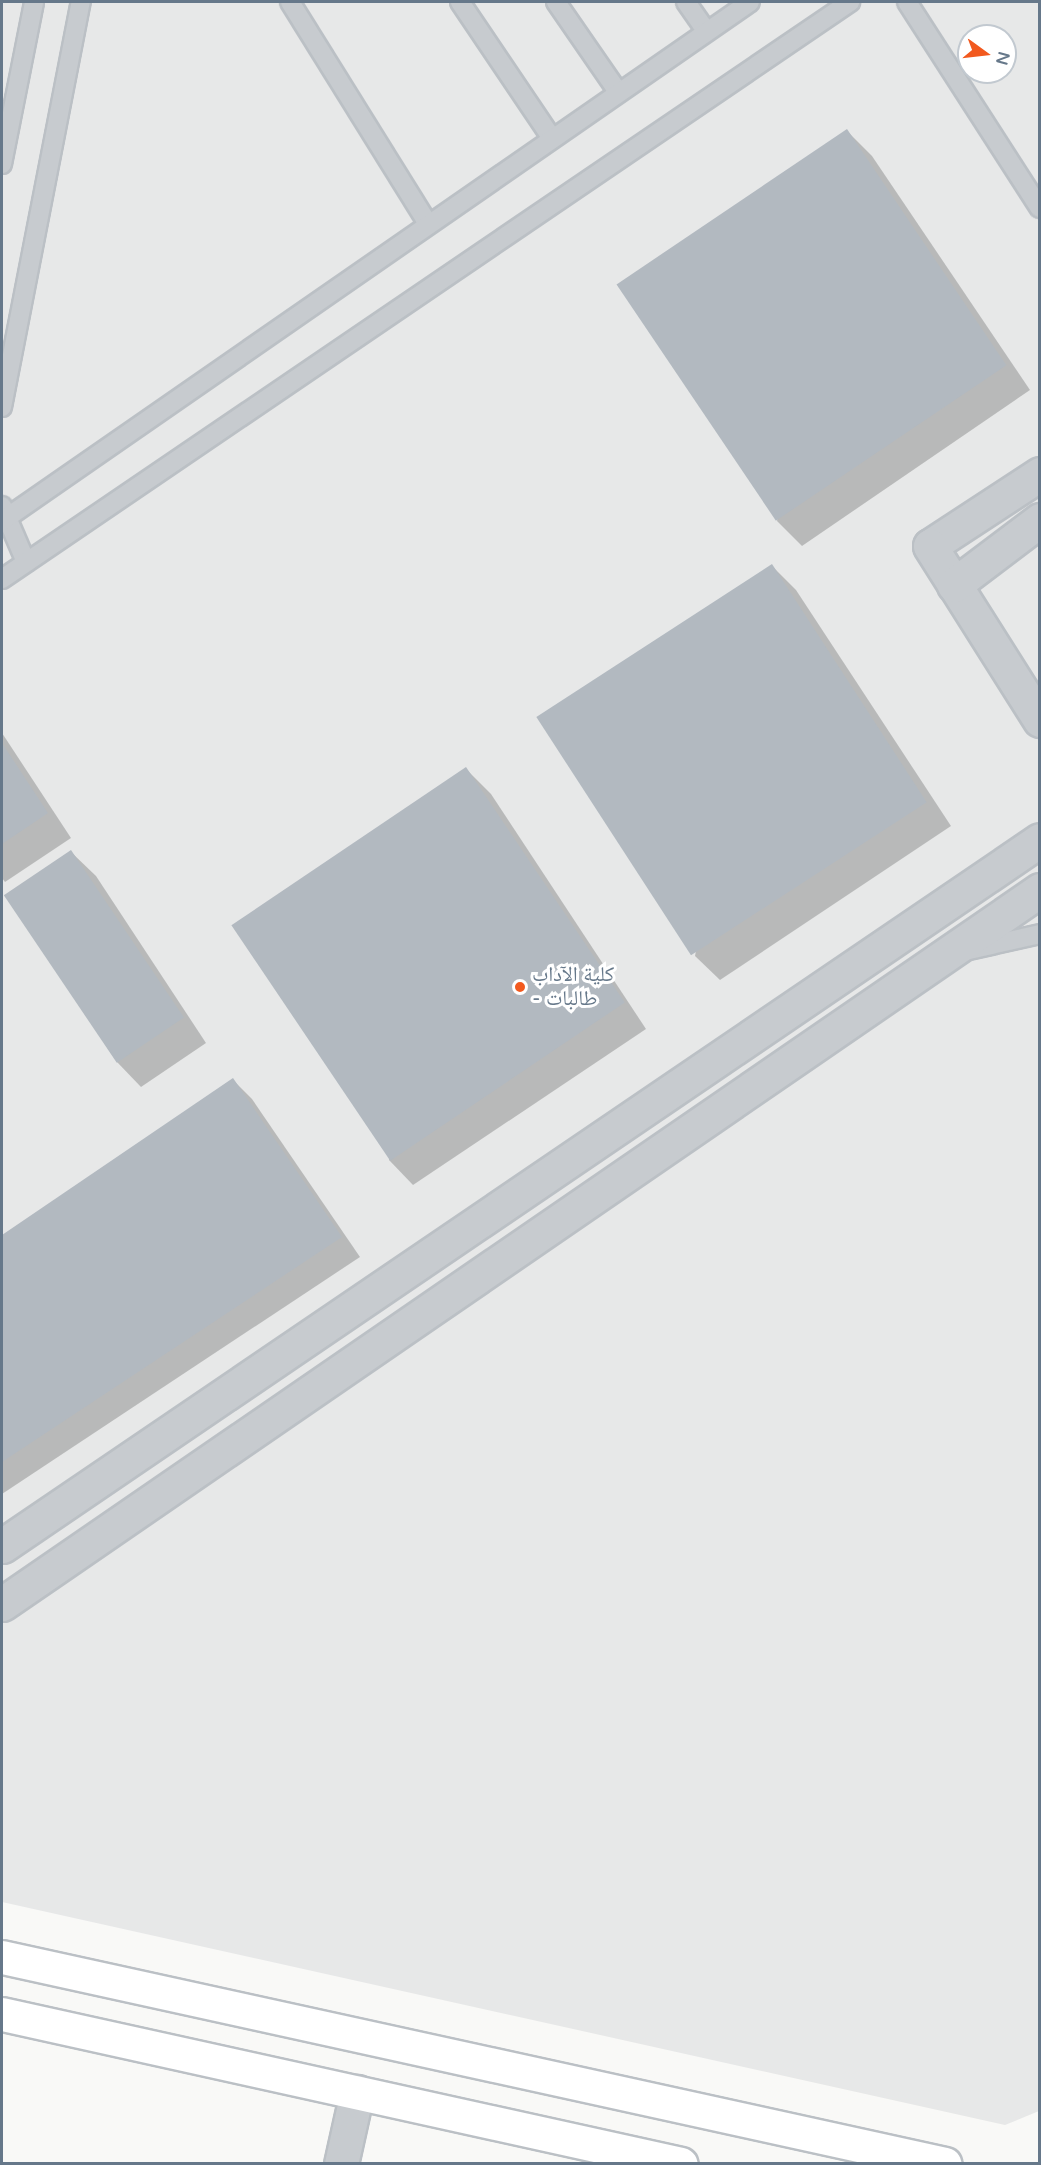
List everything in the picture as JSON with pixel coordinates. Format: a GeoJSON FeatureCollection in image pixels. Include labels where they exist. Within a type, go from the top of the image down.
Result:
{"type":"FeatureCollection","features":[{"type":"Feature","properties":{"kind":"street"},"geometry":{"type":"LineString","coordinates":[[1040,474],[930,546],[1040,720]]}},
{"type":"Feature","properties":{"kind":"street"},"geometry":{"type":"LineString","coordinates":[[954,585],[1040,520]]}},
{"type":"Feature","properties":{"kind":"street"},"geometry":{"type":"LineString","coordinates":[[2,1546],[1040,840]]}},
{"type":"Feature","properties":{"kind":"street"},"geometry":{"type":"LineString","coordinates":[[2,1604],[1040,890]]}},
{"type":"Feature","properties":{"kind":"street"},"geometry":{"type":"LineString","coordinates":[[423,1261],[447,1297]]}},
{"type":"Feature","properties":{"kind":"street"},"geometry":{"type":"LineString","coordinates":[[2,1957],[945,2163]]}},
{"type":"Feature","properties":{"kind":"street"},"geometry":{"type":"LineString","coordinates":[[2,2016],[681,2163]]}},
{"type":"Feature","properties":{"kind":"street"},"geometry":{"type":"LineString","coordinates":[[341,2163],[357,2092]]}},
{"type":"Feature","properties":{"kind":"lane"},"geometry":{"type":"LineString","coordinates":[[2,164],[34,2]]}},
{"type":"Feature","properties":{"kind":"lane"},"geometry":{"type":"LineString","coordinates":[[2,407],[81,2]]}},
{"type":"Feature","properties":{"kind":"lane"},"geometry":{"type":"LineString","coordinates":[[290,2],[427,222]]}},
{"type":"Feature","properties":{"kind":"lane"},"geometry":{"type":"LineString","coordinates":[[460,2],[551,137]]}},
{"type":"Feature","properties":{"kind":"lane"},"geometry":{"type":"LineString","coordinates":[[556,2],[618,92]]}},
{"type":"Feature","properties":{"kind":"lane"},"geometry":{"type":"LineString","coordinates":[[686,2],[706,31]]}},
{"type":"Feature","properties":{"kind":"lane"},"geometry":{"type":"LineString","coordinates":[[26,562],[3,515],[750,2]]}},
{"type":"Feature","properties":{"kind":"lane"},"geometry":{"type":"LineString","coordinates":[[2,579],[850,2]]}},
{"type":"Feature","properties":{"kind":"lane"},"geometry":{"type":"LineString","coordinates":[[908,2],[1040,208]]}},
{"type":"Feature","properties":{"kind":"lane"},"geometry":{"type":"LineString","coordinates":[[944,956],[1040,934]]}},
{"type":"Feature","properties":{"kind":"shaded area","name":"كلية الآداب - طالبات"},"geometry":{"type":"Polygon","coordinates":[[[2,2],[1039,2],[1039,2111],[1005,2125],[2,1902],[2,2]]]}},
{"type":"Feature","properties":{"kind":"building"},"geometry":{"type":"Polygon","coordinates":[[[847,129],[1006,365],[776,521],[617,284],[847,129]]]}},
{"type":"Feature","properties":{"kind":"building"},"geometry":{"type":"Polygon","coordinates":[[[772,564],[927,802],[691,955],[536,717],[772,564]]]}},
{"type":"Feature","properties":{"kind":"building"},"geometry":{"type":"Polygon","coordinates":[[[2,743],[48,813],[2,844],[2,743]]]}},
{"type":"Feature","properties":{"kind":"building"},"geometry":{"type":"Polygon","coordinates":[[[466,767],[625,1002],[390,1161],[231,925],[466,767]]]}},
{"type":"Feature","properties":{"kind":"building"},"geometry":{"type":"Polygon","coordinates":[[[71,850],[184,1017],[117,1063],[4,895],[71,850]]]}},
{"type":"Feature","properties":{"kind":"building"},"geometry":{"type":"Polygon","coordinates":[[[233,1078],[342,1237],[2,1462],[2,1235],[233,1078]]]}},
{"type":"Feature","properties":{"kind":"place","name":"كلية الآداب - طالبات"},"geometry":{"type":"Point","coordinates":[520,987]}}]}
